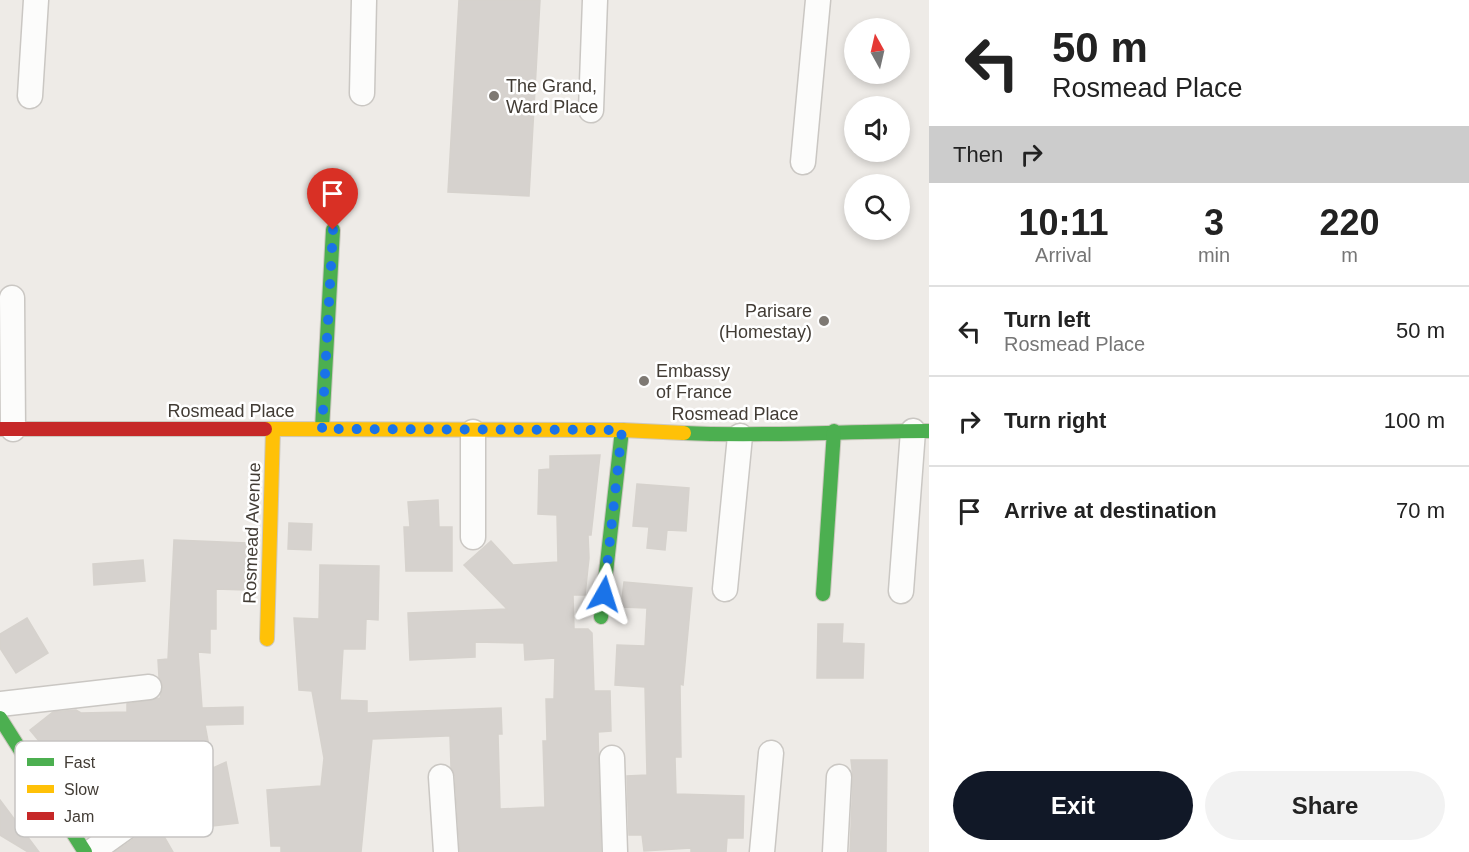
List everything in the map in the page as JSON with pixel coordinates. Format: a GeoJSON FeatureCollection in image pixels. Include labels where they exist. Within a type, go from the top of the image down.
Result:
{"type":"FeatureCollection","features":[{"type":"Feature","properties":{"kind":"street"},"geometry":{"type":"LineString","coordinates":[[30,96],[36,0]]}},
{"type":"Feature","properties":{"kind":"street"},"geometry":{"type":"LineString","coordinates":[[362,93],[364,0]]}},
{"type":"Feature","properties":{"kind":"street"},"geometry":{"type":"LineString","coordinates":[[591,110],[595,0]]}},
{"type":"Feature","properties":{"kind":"street"},"geometry":{"type":"LineString","coordinates":[[803,162],[818,0]]}},
{"type":"Feature","properties":{"kind":"street"},"geometry":{"type":"LineString","coordinates":[[322,429],[333,230]]}},
{"type":"Feature","properties":{"kind":"street"},"geometry":{"type":"LineString","coordinates":[[7,429],[12,298]]}},
{"type":"Feature","properties":{"kind":"street","name":"Rosmead Place"},"geometry":{"type":"LineString","coordinates":[[7,429],[322,429],[473,432],[622,430],[740,436],[834,431],[921,431]]}},
{"type":"Feature","properties":{"kind":"street","name":"Rosmead Avenue"},"geometry":{"type":"LineString","coordinates":[[267,639],[273,429]]}},
{"type":"Feature","properties":{"kind":"street"},"geometry":{"type":"LineString","coordinates":[[601,617],[622,430]]}},
{"type":"Feature","properties":{"kind":"street"},"geometry":{"type":"LineString","coordinates":[[823,594],[834,431]]}},
{"type":"Feature","properties":{"kind":"street"},"geometry":{"type":"LineString","coordinates":[[901,591],[921,431]]}},
{"type":"Feature","properties":{"kind":"street"},"geometry":{"type":"LineString","coordinates":[[473,432],[473,537]]}},
{"type":"Feature","properties":{"kind":"street"},"geometry":{"type":"LineString","coordinates":[[725,589],[740,436]]}},
{"type":"Feature","properties":{"kind":"street"},"geometry":{"type":"LineString","coordinates":[[0,704],[149,687]]}},
{"type":"Feature","properties":{"kind":"street"},"geometry":{"type":"LineString","coordinates":[[3,727],[15,745]]}},
{"type":"Feature","properties":{"kind":"street"},"geometry":{"type":"LineString","coordinates":[[762,852],[771,753]]}},
{"type":"Feature","properties":{"kind":"street"},"geometry":{"type":"LineString","coordinates":[[612,758],[615,852]]}},
{"type":"Feature","properties":{"kind":"street"},"geometry":{"type":"LineString","coordinates":[[441,777],[446,852]]}},
{"type":"Feature","properties":{"kind":"street"},"geometry":{"type":"LineString","coordinates":[[836,852],[839,777]]}},
{"type":"Feature","properties":{"kind":"street"},"geometry":{"type":"LineString","coordinates":[[75,837],[85,852]]}},
{"type":"Feature","properties":{"kind":"street"},"geometry":{"type":"LineString","coordinates":[[91,852],[112,837]]}},
{"type":"Feature","properties":{"kind":"building","name":"The Grand, Ward Place"},"geometry":{"type":"Polygon","coordinates":[[[459,0],[540,0],[529,196],[448,192],[459,0]]]}},
{"type":"Feature","properties":{"kind":"building"},"geometry":{"type":"Polygon","coordinates":[[[600,455],[591,535],[588,535],[589,558],[585,595],[573,595],[574,629],[588,629],[592,633],[594,691],[610,691],[611,731],[598,732],[601,852],[460,852],[450,736],[372,739],[361,852],[281,852],[281,846],[271,846],[267,790],[321,786],[324,758],[312,691],[299,690],[294,618],[319,619],[320,565],[379,566],[378,620],[366,619],[365,649],[343,649],[340,700],[367,701],[367,713],[501,708],[502,734],[498,734],[500,809],[545,807],[543,741],[547,741],[546,699],[554,699],[555,658],[525,660],[524,643],[475,642],[475,657],[410,660],[408,613],[507,609],[464,565],[491,541],[513,565],[558,562],[557,515],[538,514],[539,470],[550,469],[550,456],[600,455]]]}},
{"type":"Feature","properties":{"kind":"building"},"geometry":{"type":"Polygon","coordinates":[[[637,484],[689,488],[686,531],[667,530],[665,550],[647,548],[649,527],[633,526],[637,484]]]}},
{"type":"Feature","properties":{"kind":"building"},"geometry":{"type":"Polygon","coordinates":[[[438,500],[439,527],[452,527],[452,571],[406,571],[404,527],[410,527],[408,502],[438,500]]]}},
{"type":"Feature","properties":{"kind":"building"},"geometry":{"type":"Polygon","coordinates":[[[289,523],[312,524],[311,550],[288,549],[289,523]]]}},
{"type":"Feature","properties":{"kind":"building"},"geometry":{"type":"Polygon","coordinates":[[[174,540],[247,543],[245,590],[216,589],[216,629],[210,629],[210,653],[198,652],[202,708],[243,707],[243,724],[205,725],[208,741],[39,741],[30,730],[53,712],[76,710],[81,713],[127,712],[127,704],[160,698],[163,686],[159,677],[158,660],[168,659],[174,540]]]}},
{"type":"Feature","properties":{"kind":"building"},"geometry":{"type":"Polygon","coordinates":[[[143,560],[145,581],[94,585],[93,564],[143,560]]]}},
{"type":"Feature","properties":{"kind":"building"},"geometry":{"type":"Polygon","coordinates":[[[624,582],[692,588],[683,685],[680,684],[681,757],[675,757],[676,794],[744,796],[743,838],[727,838],[726,852],[691,852],[691,848],[644,851],[642,835],[629,835],[627,776],[647,775],[645,687],[615,685],[617,645],[645,646],[647,608],[621,607],[624,582]]]}},
{"type":"Feature","properties":{"kind":"building"},"geometry":{"type":"Polygon","coordinates":[[[27,618],[48,653],[16,673],[0,648],[0,634],[27,618]]]}},
{"type":"Feature","properties":{"kind":"building"},"geometry":{"type":"Polygon","coordinates":[[[818,624],[843,624],[842,643],[864,644],[863,678],[817,678],[818,624]]]}},
{"type":"Feature","properties":{"kind":"building"},"geometry":{"type":"Polygon","coordinates":[[[851,760],[887,760],[886,852],[850,852],[853,778],[851,760]]]}},
{"type":"Feature","properties":{"kind":"building"},"geometry":{"type":"Polygon","coordinates":[[[226,762],[238,823],[213,826],[213,768],[226,762]]]}},
{"type":"Feature","properties":{"kind":"building"},"geometry":{"type":"Polygon","coordinates":[[[0,800],[15,820],[15,837],[28,837],[39,852],[28,852],[0,835],[0,800]]]}},
{"type":"Feature","properties":{"kind":"building"},"geometry":{"type":"Polygon","coordinates":[[[137,837],[164,837],[173,852],[115,852],[137,837]]]}},
{"type":"Feature","properties":{"kind":"traffic: fast"},"geometry":{"type":"LineString","coordinates":[[322,429],[333,230]]}},
{"type":"Feature","properties":{"kind":"traffic: fast"},"geometry":{"type":"LineString","coordinates":[[601,617],[622,430]]}},
{"type":"Feature","properties":{"kind":"traffic: fast"},"geometry":{"type":"LineString","coordinates":[[823,594],[834,431]]}},
{"type":"Feature","properties":{"kind":"traffic: fast"},"geometry":{"type":"LineString","coordinates":[[684,433],[929,431]]}},
{"type":"Feature","properties":{"kind":"traffic: fast"},"geometry":{"type":"LineString","coordinates":[[0,718],[15,742]]}},
{"type":"Feature","properties":{"kind":"traffic: fast"},"geometry":{"type":"LineString","coordinates":[[75,837],[85,852]]}},
{"type":"Feature","properties":{"kind":"traffic: slow"},"geometry":{"type":"LineString","coordinates":[[265,429],[622,430],[684,433]]}},
{"type":"Feature","properties":{"kind":"traffic: slow"},"geometry":{"type":"LineString","coordinates":[[267,639],[273,429]]}},
{"type":"Feature","properties":{"kind":"traffic: jam"},"geometry":{"type":"LineString","coordinates":[[0,429],[265,429]]}},
{"type":"Feature","properties":{"kind":"place","name":"The Grand, Ward Place"},"geometry":{"type":"Point","coordinates":[494,96]}},
{"type":"Feature","properties":{"kind":"place","name":"Parisare (Homestay)"},"geometry":{"type":"Point","coordinates":[824,321]}},
{"type":"Feature","properties":{"kind":"place","name":"Embassy of France"},"geometry":{"type":"Point","coordinates":[644,381]}},
{"type":"Feature","properties":{"kind":"route"},"geometry":{"type":"LineString","coordinates":[[333,230],[322,429],[473,432],[622,430],[604,594]]}}]}
